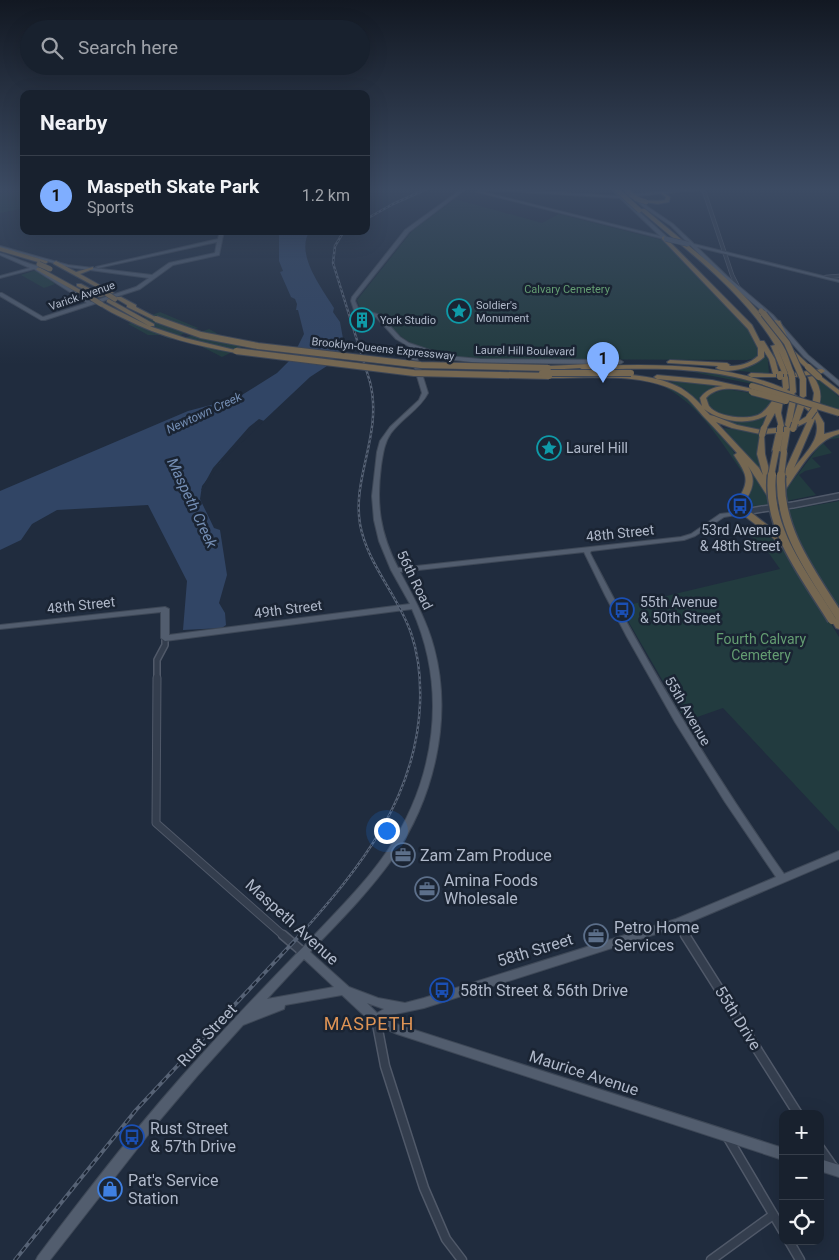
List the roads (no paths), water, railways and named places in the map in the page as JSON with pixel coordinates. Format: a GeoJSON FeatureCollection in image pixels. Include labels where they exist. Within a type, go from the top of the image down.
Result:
{"type":"FeatureCollection","features":[{"type":"Feature","properties":{"kind":"highway"},"geometry":{"type":"LineString","coordinates":[[674,247],[730,304]]}},
{"type":"Feature","properties":{"kind":"highway"},"geometry":{"type":"LineString","coordinates":[[676,247],[750,326],[769,353],[783,385],[763,432],[761,454],[785,535],[800,562],[838,620]]}},
{"type":"Feature","properties":{"kind":"highway"},"geometry":{"type":"LineString","coordinates":[[680,247],[762,328],[778,354],[783,385],[778,413],[786,427]]}},
{"type":"Feature","properties":{"kind":"highway"},"geometry":{"type":"LineString","coordinates":[[691,247],[761,311],[790,348],[802,379],[803,399],[786,427],[781,450],[779,486],[785,518],[796,544],[838,620]]}},
{"type":"Feature","properties":{"kind":"highway","name":"Brooklyn-Queens Expressway"},"geometry":{"type":"LineString","coordinates":[[2,251],[40,266],[53,266],[148,330],[223,349],[376,369],[462,375],[549,376],[631,372]]}},
{"type":"Feature","properties":{"kind":"highway"},"geometry":{"type":"LineString","coordinates":[[40,266],[104,299]]}},
{"type":"Feature","properties":{"kind":"highway"},"geometry":{"type":"LineString","coordinates":[[53,266],[76,275],[104,299]]}},
{"type":"Feature","properties":{"kind":"highway","name":"Brooklyn-Queens Expressway"},"geometry":{"type":"LineString","coordinates":[[53,266],[104,299],[139,310],[156,319],[196,334],[258,346],[421,365],[583,368],[690,377],[752,389],[839,413]]}},
{"type":"Feature","properties":{"kind":"highway"},"geometry":{"type":"LineString","coordinates":[[76,275],[80,271],[91,268]]}},
{"type":"Feature","properties":{"kind":"highway"},"geometry":{"type":"LineString","coordinates":[[738,290],[770,330],[783,351],[786,427],[781,450],[772,475],[771,492],[779,525],[795,558],[839,631]]}},
{"type":"Feature","properties":{"kind":"highway"},"geometry":{"type":"LineString","coordinates":[[738,290],[768,321],[800,360],[821,375],[839,392]]}},
{"type":"Feature","properties":{"kind":"highway","name":"Brooklyn-Queens Expressway"},"geometry":{"type":"LineString","coordinates":[[125,315],[163,330],[207,342],[378,366],[470,372],[631,372]]}},
{"type":"Feature","properties":{"kind":"highway"},"geometry":{"type":"LineString","coordinates":[[777,321],[792,348],[808,367],[818,393],[814,408],[778,499],[780,510],[791,540],[838,620]]}},
{"type":"Feature","properties":{"kind":"highway"},"geometry":{"type":"LineString","coordinates":[[631,372],[689,366],[737,368],[757,361],[762,356],[762,351],[750,326]]}},
{"type":"Feature","properties":{"kind":"highway"},"geometry":{"type":"LineString","coordinates":[[620,362],[739,365],[757,361]]}},
{"type":"Feature","properties":{"kind":"highway"},"geometry":{"type":"LineString","coordinates":[[689,366],[758,376],[821,375]]}},
{"type":"Feature","properties":{"kind":"highway"},"geometry":{"type":"LineString","coordinates":[[548,368],[631,372],[678,368],[747,378],[782,390],[801,400],[818,417],[822,429],[814,445],[781,490]]}},
{"type":"Feature","properties":{"kind":"highway"},"geometry":{"type":"LineString","coordinates":[[631,372],[679,388],[690,396],[759,474],[775,501]]}},
{"type":"Feature","properties":{"kind":"highway"},"geometry":{"type":"LineString","coordinates":[[783,385],[767,412],[748,419],[732,418],[718,414],[707,408],[704,402],[707,394],[718,389],[752,389],[814,408]]}},
{"type":"Feature","properties":{"kind":"highway","name":"Brooklyn-Queens Expressway"},"geometry":{"type":"LineString","coordinates":[[752,389],[783,385],[814,408],[839,417]]}},
{"type":"Feature","properties":{"kind":"highway"},"geometry":{"type":"LineString","coordinates":[[705,413],[731,426],[757,431],[784,429],[810,418]]}},
{"type":"Feature","properties":{"kind":"highway"},"geometry":{"type":"LineString","coordinates":[[814,445],[827,435],[839,432]]}},
{"type":"Feature","properties":{"kind":"highway"},"geometry":{"type":"LineString","coordinates":[[728,438],[751,478],[751,484],[744,496]]}},
{"type":"Feature","properties":{"kind":"highway"},"geometry":{"type":"LineString","coordinates":[[745,512],[776,536],[800,562]]}},
{"type":"Feature","properties":{"kind":"main road"},"geometry":{"type":"LineString","coordinates":[[91,268],[189,247]]}},
{"type":"Feature","properties":{"kind":"main road","name":"Varick Avenue"},"geometry":{"type":"LineString","coordinates":[[0,294],[43,319],[138,288],[171,264],[217,254],[219,247]]}},
{"type":"Feature","properties":{"kind":"main road","name":"Laurel Hill Boulevard"},"geometry":{"type":"LineString","coordinates":[[395,247],[353,301],[356,308],[378,316],[398,338],[411,346],[438,355],[467,360],[620,362]]}},
{"type":"Feature","properties":{"kind":"main road"},"geometry":{"type":"LineString","coordinates":[[698,247],[839,280]]}},
{"type":"Feature","properties":{"kind":"main road"},"geometry":{"type":"LineString","coordinates":[[2,251],[53,266],[91,268],[154,277]]}},
{"type":"Feature","properties":{"kind":"main road"},"geometry":{"type":"LineString","coordinates":[[0,277],[40,266],[60,284],[104,299]]}},
{"type":"Feature","properties":{"kind":"main road"},"geometry":{"type":"LineString","coordinates":[[738,290],[777,321],[821,375],[838,383]]}},
{"type":"Feature","properties":{"kind":"main road","name":"56th Road"},"geometry":{"type":"LineString","coordinates":[[401,838],[428,776],[438,716],[437,682],[430,646],[414,606],[384,546],[377,526],[374,490],[384,439],[425,394],[425,387],[411,346]]}},
{"type":"Feature","properties":{"kind":"main road","name":"48th Street"},"geometry":{"type":"LineString","coordinates":[[395,570],[686,538],[722,515],[745,512]]}},
{"type":"Feature","properties":{"kind":"main road","name":"55th Avenue"},"geometry":{"type":"LineString","coordinates":[[588,549],[587,553],[609,600],[690,742],[782,878]]}},
{"type":"Feature","properties":{"kind":"main road","name":"49th Street"},"geometry":{"type":"LineString","coordinates":[[165,638],[414,606]]}},
{"type":"Feature","properties":{"kind":"main road","name":"48th Street"},"geometry":{"type":"LineString","coordinates":[[0,627],[165,609]]}},
{"type":"Feature","properties":{"kind":"main road","name":"Maspeth Avenue"},"geometry":{"type":"LineString","coordinates":[[165,609],[165,638]]}},
{"type":"Feature","properties":{"kind":"main road","name":"Rust Street"},"geometry":{"type":"LineString","coordinates":[[42,1260],[137,1140],[195,1071],[369,884],[401,838]]}},
{"type":"Feature","properties":{"kind":"main road","name":"58th Street"},"geometry":{"type":"LineString","coordinates":[[376,1019],[388,1011],[424,1003],[678,922],[839,854]]}},
{"type":"Feature","properties":{"kind":"main road","name":"Maspeth Avenue"},"geometry":{"type":"LineString","coordinates":[[304,953],[376,1019]]}},
{"type":"Feature","properties":{"kind":"main road"},"geometry":{"type":"LineString","coordinates":[[255,1006],[344,990]]}},
{"type":"Feature","properties":{"kind":"main road","name":"58th Street"},"geometry":{"type":"LineString","coordinates":[[344,990],[378,1003],[408,1006]]}},
{"type":"Feature","properties":{"kind":"main road"},"geometry":{"type":"LineString","coordinates":[[241,1022],[293,1000]]}},
{"type":"Feature","properties":{"kind":"main road","name":"Maurice Avenue"},"geometry":{"type":"LineString","coordinates":[[376,1019],[406,1032],[779,1153]]}},
{"type":"Feature","properties":{"kind":"main road"},"geometry":{"type":"LineString","coordinates":[[824,1167],[837,1171]]}},
{"type":"Feature","properties":{"kind":"street"},"geometry":{"type":"LineString","coordinates":[[722,247],[738,290]]}},
{"type":"Feature","properties":{"kind":"street"},"geometry":{"type":"LineString","coordinates":[[826,278],[839,276]]}},
{"type":"Feature","properties":{"kind":"street","name":"48th Street"},"geometry":{"type":"LineString","coordinates":[[745,512],[839,496]]}},
{"type":"Feature","properties":{"kind":"street","name":"Maspeth Avenue"},"geometry":{"type":"LineString","coordinates":[[165,638],[165,645],[157,660],[156,824],[304,953]]}},
{"type":"Feature","properties":{"kind":"street","name":"55th Drive"},"geometry":{"type":"LineString","coordinates":[[678,922],[796,1110]]}},
{"type":"Feature","properties":{"kind":"street"},"geometry":{"type":"LineString","coordinates":[[376,1019],[384,1066],[424,1188],[446,1239],[462,1260]]}},
{"type":"Feature","properties":{"kind":"street"},"geometry":{"type":"LineString","coordinates":[[727,1136],[779,1225]]}},
{"type":"Feature","properties":{"kind":"street"},"geometry":{"type":"LineString","coordinates":[[824,1153],[837,1171]]}},
{"type":"Feature","properties":{"kind":"street"},"geometry":{"type":"LineString","coordinates":[[711,1260],[773,1215]]}},
{"type":"Feature","properties":{"kind":"street"},"geometry":{"type":"LineString","coordinates":[[791,1245],[800,1260]]}},
{"type":"Feature","properties":{"kind":"water"},"geometry":{"type":"Polygon","coordinates":[[[279,247],[305,247],[308,260],[317,282],[334,308],[333,312],[340,322],[344,344],[330,364],[310,377],[223,459],[202,486],[200,499],[214,528],[220,530],[227,575],[219,603],[225,613],[226,625],[222,628],[183,630],[187,581],[148,505],[57,510],[32,524],[21,540],[0,550],[0,491],[188,411],[237,398],[277,373],[292,358],[304,334],[298,310],[296,310],[297,304],[295,299],[291,297],[280,272],[283,271],[279,261],[279,247]]]}},
{"type":"Feature","properties":{"kind":"railway"},"geometry":{"type":"LineString","coordinates":[[299,936],[343,884],[381,830],[396,801],[408,771],[416,738],[420,704],[419,668],[411,633],[399,606],[369,553],[360,524],[360,489],[373,419],[373,401],[370,382],[333,263],[335,247]]}},
{"type":"Feature","properties":{"kind":"railway"},"geometry":{"type":"LineString","coordinates":[[15,1260],[136,1110],[300,935]]}},
{"type":"Feature","properties":{"kind":"place","name":"Soldier's Monument"},"geometry":{"type":"Point","coordinates":[459,311]}},
{"type":"Feature","properties":{"kind":"place","name":"York Studio"},"geometry":{"type":"Point","coordinates":[362,320]}},
{"type":"Feature","properties":{"kind":"place","name":"Maspeth Skate Park"},"geometry":{"type":"Point","coordinates":[603,383]}},
{"type":"Feature","properties":{"kind":"place","name":"Laurel Hill"},"geometry":{"type":"Point","coordinates":[549,448]}},
{"type":"Feature","properties":{"kind":"place","name":"53rd Avenue & 48th Street"},"geometry":{"type":"Point","coordinates":[740,506]}},
{"type":"Feature","properties":{"kind":"place","name":"55th Avenue & 50th Street"},"geometry":{"type":"Point","coordinates":[622,610]}},
{"type":"Feature","properties":{"kind":"place","name":"Zam Zam Produce"},"geometry":{"type":"Point","coordinates":[403,855]}},
{"type":"Feature","properties":{"kind":"place","name":"Amina Foods Wholesale"},"geometry":{"type":"Point","coordinates":[427,889]}},
{"type":"Feature","properties":{"kind":"place","name":"Petro Home Services"},"geometry":{"type":"Point","coordinates":[596,936]}},
{"type":"Feature","properties":{"kind":"place","name":"58th Street & 56th Drive"},"geometry":{"type":"Point","coordinates":[442,990]}},
{"type":"Feature","properties":{"kind":"place","name":"Rust Street & 57th Drive"},"geometry":{"type":"Point","coordinates":[132,1137]}},
{"type":"Feature","properties":{"kind":"place","name":"Pat's Service Station"},"geometry":{"type":"Point","coordinates":[110,1189]}},
{"type":"Feature","properties":{"kind":"district","name":"MASPETH"},"geometry":{"type":"Point","coordinates":[369,1023]}},
{"type":"Feature","properties":{"kind":"park label","name":"Calvary Cemetery"},"geometry":{"type":"Point","coordinates":[567,289]}},
{"type":"Feature","properties":{"kind":"park label","name":"Fourth Calvary Cemetery"},"geometry":{"type":"Point","coordinates":[761,648]}},
{"type":"Feature","properties":{"kind":"water label","name":"Newtown Creek"},"geometry":{"type":"Point","coordinates":[204,413]}},
{"type":"Feature","properties":{"kind":"water label","name":"Maspeth Creek"},"geometry":{"type":"Point","coordinates":[192,503]}}]}
